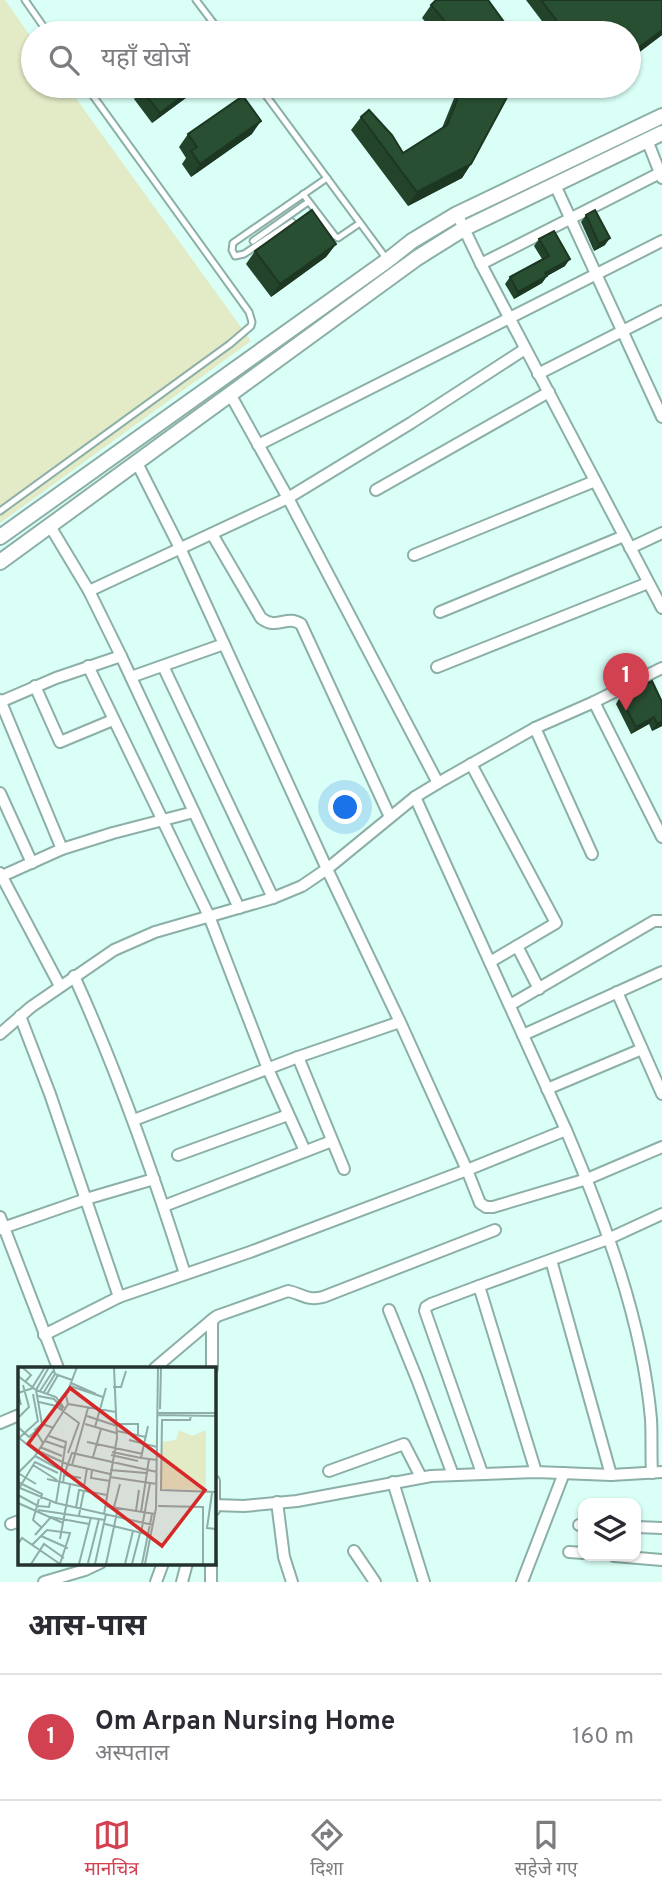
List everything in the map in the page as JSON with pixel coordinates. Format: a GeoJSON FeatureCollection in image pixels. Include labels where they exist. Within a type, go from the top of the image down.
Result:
{"type":"FeatureCollection","features":[{"type":"Feature","properties":{"kind":"street"},"geometry":{"type":"LineString","coordinates":[[0,537],[412,241],[457,214],[662,116]]}},
{"type":"Feature","properties":{"kind":"street"},"geometry":{"type":"LineString","coordinates":[[0,562],[417,258],[465,228],[662,133]]}},
{"type":"Feature","properties":{"kind":"street"},"geometry":{"type":"LineString","coordinates":[[481,264],[661,174],[647,140]]}},
{"type":"Feature","properties":{"kind":"street"},"geometry":{"type":"LineString","coordinates":[[555,185],[662,417]]}},
{"type":"Feature","properties":{"kind":"street"},"geometry":{"type":"LineString","coordinates":[[457,214],[662,608]]}},
{"type":"Feature","properties":{"kind":"street"},"geometry":{"type":"LineString","coordinates":[[258,445],[662,241]]}},
{"type":"Feature","properties":{"kind":"street"},"geometry":{"type":"LineString","coordinates":[[538,374],[662,311]]}},
{"type":"Feature","properties":{"kind":"street"},"geometry":{"type":"LineString","coordinates":[[89,591],[288,498],[525,349]]}},
{"type":"Feature","properties":{"kind":"street"},"geometry":{"type":"LineString","coordinates":[[376,490],[549,391]]}},
{"type":"Feature","properties":{"kind":"street"},"geometry":{"type":"LineString","coordinates":[[230,394],[288,498],[438,783]]}},
{"type":"Feature","properties":{"kind":"street"},"geometry":{"type":"LineString","coordinates":[[137,463],[180,548],[400,1022],[480,1203],[493,1207],[587,1179],[662,1147]]}},
{"type":"Feature","properties":{"kind":"street"},"geometry":{"type":"LineString","coordinates":[[414,555],[595,481]]}},
{"type":"Feature","properties":{"kind":"street"},"geometry":{"type":"LineString","coordinates":[[50,526],[89,591],[239,908]]}},
{"type":"Feature","properties":{"kind":"street"},"geometry":{"type":"LineString","coordinates":[[630,548],[662,533]]}},
{"type":"Feature","properties":{"kind":"street"},"geometry":{"type":"LineString","coordinates":[[212,534],[261,618],[267,624],[275,625],[290,620],[301,624],[390,817]]}},
{"type":"Feature","properties":{"kind":"street"},"geometry":{"type":"LineString","coordinates":[[440,612],[624,536]]}},
{"type":"Feature","properties":{"kind":"street"},"geometry":{"type":"LineString","coordinates":[[437,667],[648,583]]}},
{"type":"Feature","properties":{"kind":"street"},"geometry":{"type":"LineString","coordinates":[[131,677],[224,645]]}},
{"type":"Feature","properties":{"kind":"street"},"geometry":{"type":"LineString","coordinates":[[62,849],[0,701],[88,666],[121,656]]}},
{"type":"Feature","properties":{"kind":"street"},"geometry":{"type":"LineString","coordinates":[[88,666],[209,916],[268,1069],[305,1151]]}},
{"type":"Feature","properties":{"kind":"street"},"geometry":{"type":"LineString","coordinates":[[163,666],[274,898]]}},
{"type":"Feature","properties":{"kind":"street"},"geometry":{"type":"LineString","coordinates":[[1,1030],[114,950],[155,932],[274,898],[302,886],[327,869],[415,797],[438,783],[535,728],[662,668]]}},
{"type":"Feature","properties":{"kind":"street"},"geometry":{"type":"LineString","coordinates":[[35,686],[60,742],[113,720]]}},
{"type":"Feature","properties":{"kind":"street"},"geometry":{"type":"LineString","coordinates":[[594,702],[661,832]]}},
{"type":"Feature","properties":{"kind":"street"},"geometry":{"type":"LineString","coordinates":[[535,728],[592,855]]}},
{"type":"Feature","properties":{"kind":"street"},"geometry":{"type":"LineString","coordinates":[[471,764],[556,923],[490,962]]}},
{"type":"Feature","properties":{"kind":"street"},"geometry":{"type":"LineString","coordinates":[[0,793],[32,863]]}},
{"type":"Feature","properties":{"kind":"street"},"geometry":{"type":"LineString","coordinates":[[215,1506],[297,1501],[421,1477],[482,1473],[611,1475],[657,1472],[642,1358],[626,1293],[587,1179],[415,797]]}},
{"type":"Feature","properties":{"kind":"street"},"geometry":{"type":"LineString","coordinates":[[60,986],[1,875],[62,849],[194,812]]}},
{"type":"Feature","properties":{"kind":"street"},"geometry":{"type":"LineString","coordinates":[[510,1005],[654,921],[662,921]]}},
{"type":"Feature","properties":{"kind":"street"},"geometry":{"type":"LineString","coordinates":[[517,946],[539,989]]}},
{"type":"Feature","properties":{"kind":"street"},"geometry":{"type":"LineString","coordinates":[[523,1035],[662,972]]}},
{"type":"Feature","properties":{"kind":"street"},"geometry":{"type":"LineString","coordinates":[[74,976],[103,1040],[134,1120],[185,1274]]}},
{"type":"Feature","properties":{"kind":"street"},"geometry":{"type":"LineString","coordinates":[[617,992],[662,1094]]}},
{"type":"Feature","properties":{"kind":"street"},"geometry":{"type":"LineString","coordinates":[[20,1016],[50,1094],[119,1297]]}},
{"type":"Feature","properties":{"kind":"street"},"geometry":{"type":"LineString","coordinates":[[134,1120],[298,1057],[400,1022]]}},
{"type":"Feature","properties":{"kind":"street"},"geometry":{"type":"LineString","coordinates":[[547,1089],[642,1049]]}},
{"type":"Feature","properties":{"kind":"street"},"geometry":{"type":"LineString","coordinates":[[298,1057],[344,1168]]}},
{"type":"Feature","properties":{"kind":"street"},"geometry":{"type":"LineString","coordinates":[[178,1155],[288,1115]]}},
{"type":"Feature","properties":{"kind":"street"},"geometry":{"type":"LineString","coordinates":[[44,1335],[119,1297],[250,1252],[566,1130]]}},
{"type":"Feature","properties":{"kind":"street"},"geometry":{"type":"LineString","coordinates":[[164,1206],[332,1141]]}},
{"type":"Feature","properties":{"kind":"street"},"geometry":{"type":"LineString","coordinates":[[58,1367],[1,1225],[154,1179]]}},
{"type":"Feature","properties":{"kind":"street"},"geometry":{"type":"LineString","coordinates":[[482,1473],[425,1311],[426,1307],[608,1239],[662,1214]]}},
{"type":"Feature","properties":{"kind":"street"},"geometry":{"type":"LineString","coordinates":[[156,1367],[217,1316],[288,1291],[305,1298],[323,1297],[495,1230]]}},
{"type":"Feature","properties":{"kind":"street"},"geometry":{"type":"LineString","coordinates":[[551,1260],[611,1475]]}},
{"type":"Feature","properties":{"kind":"street"},"geometry":{"type":"LineString","coordinates":[[479,1286],[536,1472]]}},
{"type":"Feature","properties":{"kind":"street"},"geometry":{"type":"LineString","coordinates":[[389,1310],[453,1475]]}},
{"type":"Feature","properties":{"kind":"street"},"geometry":{"type":"LineString","coordinates":[[212,1367],[212,1321],[217,1316]]}},
{"type":"Feature","properties":{"kind":"street"},"geometry":{"type":"LineString","coordinates":[[0,1423],[18,1415]]}},
{"type":"Feature","properties":{"kind":"street"},"geometry":{"type":"LineString","coordinates":[[329,1471],[404,1444],[421,1477]]}},
{"type":"Feature","properties":{"kind":"street"},"geometry":{"type":"LineString","coordinates":[[522,1582],[564,1473]]}},
{"type":"Feature","properties":{"kind":"street"},"geometry":{"type":"LineString","coordinates":[[393,1482],[424,1582]]}},
{"type":"Feature","properties":{"kind":"street"},"geometry":{"type":"LineString","coordinates":[[277,1502],[284,1557],[292,1582]]}},
{"type":"Feature","properties":{"kind":"street"},"geometry":{"type":"LineString","coordinates":[[641,1527],[662,1528]]}},
{"type":"Feature","properties":{"kind":"street"},"geometry":{"type":"LineString","coordinates":[[354,1551],[375,1582]]}},
{"type":"Feature","properties":{"kind":"street"},"geometry":{"type":"LineString","coordinates":[[569,1552],[578,1553]]}},
{"type":"Feature","properties":{"kind":"street"},"geometry":{"type":"LineString","coordinates":[[641,1558],[662,1560]]}},
{"type":"Feature","properties":{"kind":"street"},"geometry":{"type":"LineString","coordinates":[[44,1582],[98,1564]]}},
{"type":"Feature","properties":{"kind":"street"},"geometry":{"type":"LineString","coordinates":[[156,1582],[163,1564]]}},
{"type":"Feature","properties":{"kind":"street"},"geometry":{"type":"LineString","coordinates":[[182,1582],[187,1564]]}},
{"type":"Feature","properties":{"kind":"street"},"geometry":{"type":"LineString","coordinates":[[211,1564],[211,1582]]}},
{"type":"Feature","properties":{"kind":"lane"},"geometry":{"type":"LineString","coordinates":[[25,0],[40,21]]}},
{"type":"Feature","properties":{"kind":"lane"},"geometry":{"type":"LineString","coordinates":[[196,0],[211,21]]}},
{"type":"Feature","properties":{"kind":"lane"},"geometry":{"type":"LineString","coordinates":[[0,511],[230,344],[251,326],[252,322],[249,312],[95,98]]}},
{"type":"Feature","properties":{"kind":"lane"},"geometry":{"type":"LineString","coordinates":[[268,98],[388,260]]}},
{"type":"Feature","properties":{"kind":"lane"},"geometry":{"type":"LineString","coordinates":[[292,222],[244,254],[235,256],[233,243],[327,178]]}},
{"type":"Feature","properties":{"kind":"lane"},"geometry":{"type":"LineString","coordinates":[[303,194],[338,238],[360,223]]}},
{"type":"Feature","properties":{"kind":"lane"},"geometry":{"type":"LineString","coordinates":[[253,241],[308,202]]}},
{"type":"Feature","properties":{"kind":"green space"},"geometry":{"type":"Polygon","coordinates":[[[0,0],[5,0],[21,23],[21,98],[76,98],[251,341],[0,523],[0,0]]]}},
{"type":"Feature","properties":{"kind":"building"},"geometry":{"type":"Polygon","coordinates":[[[436,0],[488,0],[503,21],[445,21],[431,5],[436,0]]]}},
{"type":"Feature","properties":{"kind":"building"},"geometry":{"type":"Polygon","coordinates":[[[541,0],[662,0],[662,30],[641,46],[641,21],[557,21],[541,0]]]}},
{"type":"Feature","properties":{"kind":"building"},"geometry":{"type":"Polygon","coordinates":[[[148,98],[180,98],[160,113],[148,98]]]}},
{"type":"Feature","properties":{"kind":"building"},"geometry":{"type":"Polygon","coordinates":[[[240,98],[244,98],[261,121],[200,164],[191,151],[197,147],[188,134],[240,98]]]}},
{"type":"Feature","properties":{"kind":"building"},"geometry":{"type":"Polygon","coordinates":[[[458,98],[507,98],[471,164],[417,192],[361,117],[369,110],[392,135],[403,153],[447,125],[458,98]]]}},
{"type":"Feature","properties":{"kind":"building"},"geometry":{"type":"Polygon","coordinates":[[[312,210],[336,244],[280,284],[255,251],[312,210]]]}},
{"type":"Feature","properties":{"kind":"building"},"geometry":{"type":"Polygon","coordinates":[[[595,210],[610,238],[599,244],[586,215],[595,210]]]}},
{"type":"Feature","properties":{"kind":"building"},"geometry":{"type":"Polygon","coordinates":[[[554,231],[570,259],[518,292],[510,277],[549,256],[539,239],[554,231]]]}},
{"type":"Feature","properties":{"kind":"building"},"geometry":{"type":"Polygon","coordinates":[[[652,681],[662,702],[662,721],[657,724],[654,717],[636,727],[620,697],[652,681]]]}},
{"type":"Feature","properties":{"kind":"place","name":"Om Arpan Nursing Home"},"geometry":{"type":"Point","coordinates":[626,711]}}]}
